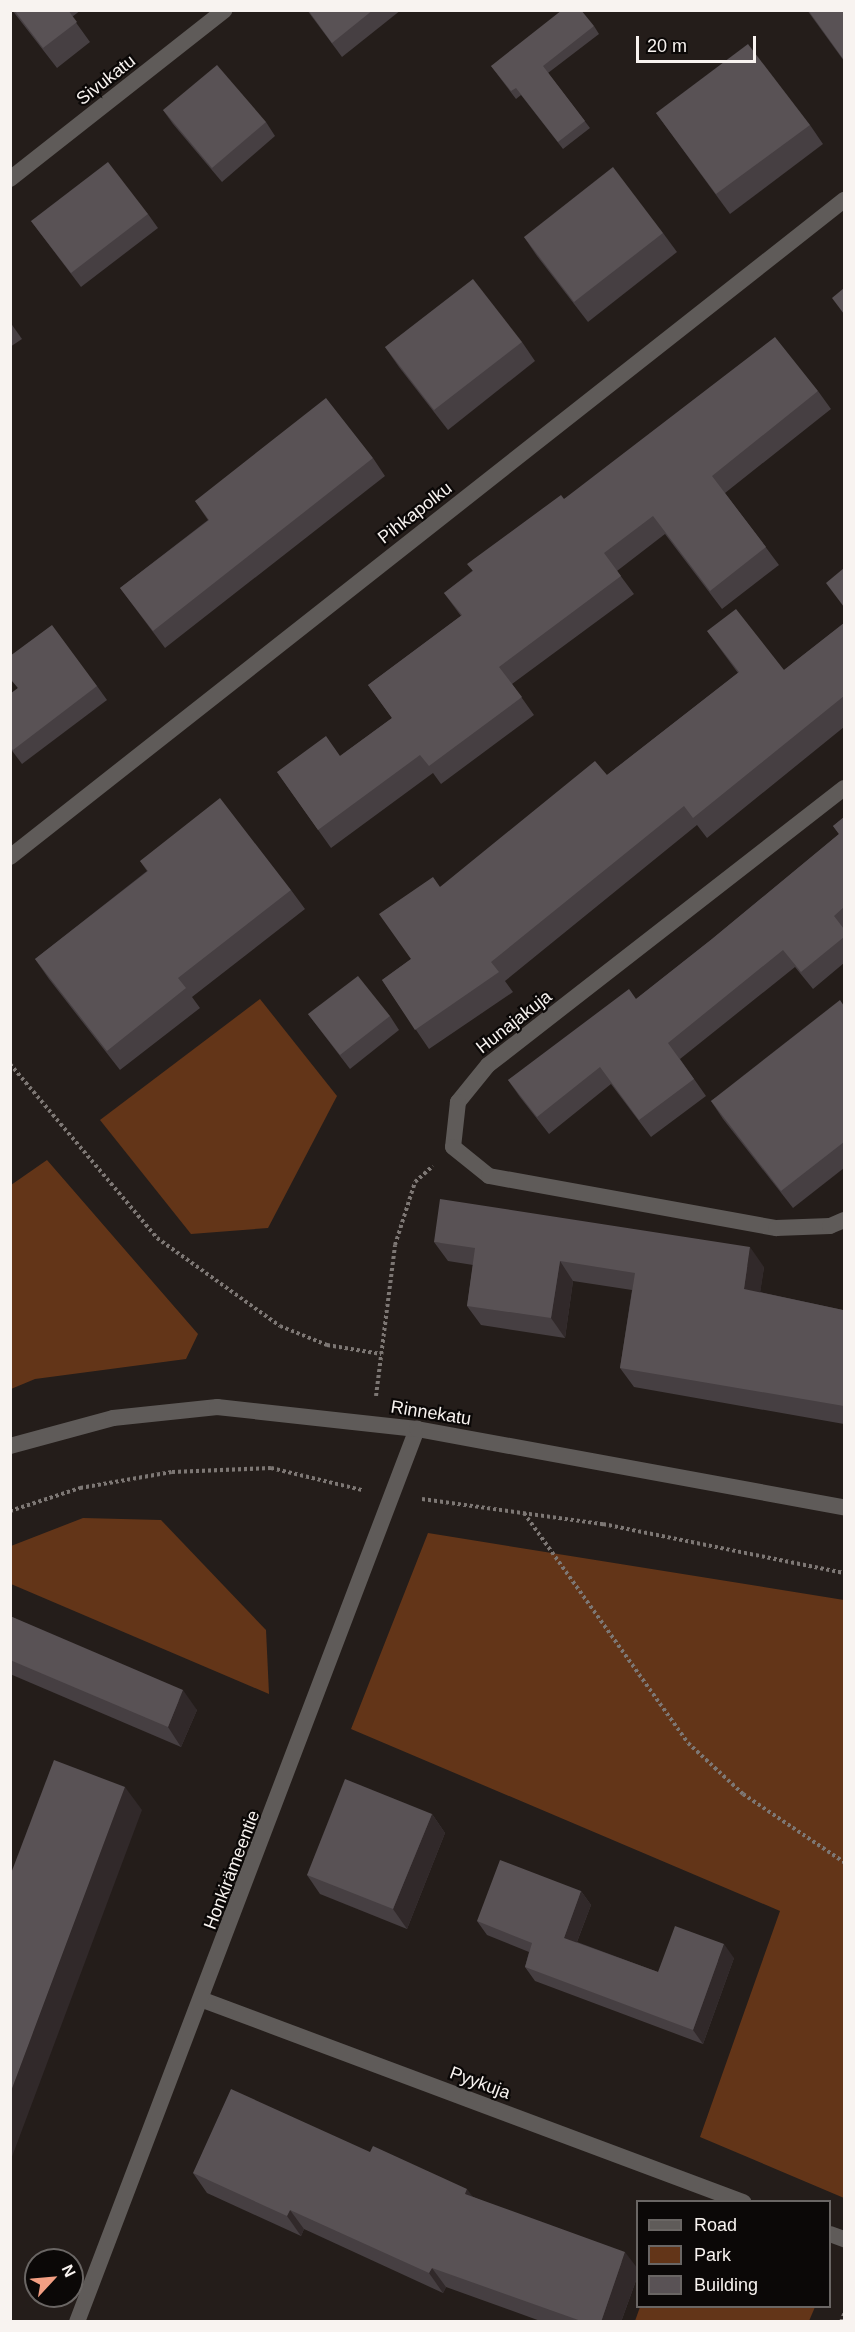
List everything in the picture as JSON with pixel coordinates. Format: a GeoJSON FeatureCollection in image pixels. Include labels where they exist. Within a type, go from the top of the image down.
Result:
{"type":"FeatureCollection","features":[{"type":"Feature","properties":{"kind":"street","name":"Sivukatu"},"geometry":{"type":"LineString","coordinates":[[10,179],[225,10]]}},
{"type":"Feature","properties":{"kind":"street","name":"Pihkapolku"},"geometry":{"type":"LineString","coordinates":[[10,857],[844,200]]}},
{"type":"Feature","properties":{"kind":"street","name":"Hunajakuja"},"geometry":{"type":"LineString","coordinates":[[453,1147],[458,1102],[488,1065],[844,788]]}},
{"type":"Feature","properties":{"kind":"street"},"geometry":{"type":"LineString","coordinates":[[453,1147],[489,1176],[776,1228],[830,1226],[844,1220]]}},
{"type":"Feature","properties":{"kind":"street","name":"Rinnekatu"},"geometry":{"type":"LineString","coordinates":[[10,1446],[113,1418],[218,1407],[417,1429],[844,1507]]}},
{"type":"Feature","properties":{"kind":"street","name":"Honkirämeentie"},"geometry":{"type":"LineString","coordinates":[[76,2322],[203,2000],[417,1429]]}},
{"type":"Feature","properties":{"kind":"street","name":"Pyykuja"},"geometry":{"type":"LineString","coordinates":[[203,2000],[738,2200]]}},
{"type":"Feature","properties":{"kind":"path"},"geometry":{"type":"LineString","coordinates":[[10,1064],[157,1238],[280,1326],[327,1346],[381,1354]]}},
{"type":"Feature","properties":{"kind":"path"},"geometry":{"type":"LineString","coordinates":[[373,1424],[395,1245],[415,1182],[453,1147]]}},
{"type":"Feature","properties":{"kind":"path"},"geometry":{"type":"LineString","coordinates":[[10,1511],[80,1488],[172,1472],[271,1468],[368,1492],[369,1480]]}},
{"type":"Feature","properties":{"kind":"path"},"geometry":{"type":"LineString","coordinates":[[394,1495],[524,1513],[844,1573]]}},
{"type":"Feature","properties":{"kind":"path"},"geometry":{"type":"LineString","coordinates":[[524,1513],[688,1743],[743,1794],[844,1862]]}},
{"type":"Feature","properties":{"kind":"path"},"geometry":{"type":"LineString","coordinates":[[841,2322],[844,2314]]}},
{"type":"Feature","properties":{"kind":"green space"},"geometry":{"type":"Polygon","coordinates":[[[260,999],[337,1096],[268,1228],[191,1234],[100,1120],[260,999]]]}},
{"type":"Feature","properties":{"kind":"green space"},"geometry":{"type":"Polygon","coordinates":[[[47,1160],[198,1334],[186,1359],[35,1379],[11,1389],[11,1185],[47,1160]]]}},
{"type":"Feature","properties":{"kind":"green space"},"geometry":{"type":"Polygon","coordinates":[[[83,1518],[161,1520],[266,1630],[269,1694],[11,1584],[11,1546],[83,1518]]]}},
{"type":"Feature","properties":{"kind":"green space"},"geometry":{"type":"Polygon","coordinates":[[[428,1533],[844,1600],[844,2198],[700,2137],[780,1911],[351,1729],[428,1533]]]}},
{"type":"Feature","properties":{"kind":"green space"},"geometry":{"type":"Polygon","coordinates":[[[640,2308],[815,2308],[809,2321],[635,2321],[640,2308]]]}},
{"type":"Feature","properties":{"kind":"building"},"geometry":{"type":"Polygon","coordinates":[[[14,10],[68,10],[77,22],[43,48],[14,10]]]}},
{"type":"Feature","properties":{"kind":"building"},"geometry":{"type":"Polygon","coordinates":[[[308,10],[373,10],[332,43],[308,10]]]}},
{"type":"Feature","properties":{"kind":"building"},"geometry":{"type":"Polygon","coordinates":[[[562,10],[581,10],[594,26],[543,66],[585,121],[558,142],[516,88],[511,91],[491,66],[562,10]]]}},
{"type":"Feature","properties":{"kind":"building"},"geometry":{"type":"Polygon","coordinates":[[[808,10],[844,10],[844,60],[808,10]]]}},
{"type":"Feature","properties":{"kind":"building"},"geometry":{"type":"Polygon","coordinates":[[[748,44],[810,125],[716,194],[656,113],[748,44]]]}},
{"type":"Feature","properties":{"kind":"building"},"geometry":{"type":"Polygon","coordinates":[[[217,65],[266,122],[212,168],[163,110],[217,65]]]}},
{"type":"Feature","properties":{"kind":"building"},"geometry":{"type":"Polygon","coordinates":[[[108,162],[148,214],[71,273],[31,221],[108,162]]]}},
{"type":"Feature","properties":{"kind":"building"},"geometry":{"type":"Polygon","coordinates":[[[613,167],[663,233],[574,302],[524,237],[613,167]]]}},
{"type":"Feature","properties":{"kind":"building"},"geometry":{"type":"Polygon","coordinates":[[[473,279],[522,342],[434,410],[385,347],[473,279]]]}},
{"type":"Feature","properties":{"kind":"building"},"geometry":{"type":"Polygon","coordinates":[[[844,288],[844,314],[832,298],[844,288]]]}},
{"type":"Feature","properties":{"kind":"building"},"geometry":{"type":"Polygon","coordinates":[[[775,337],[818,391],[712,476],[766,547],[710,591],[653,516],[604,553],[621,576],[499,667],[522,697],[429,766],[420,755],[318,830],[277,772],[326,736],[340,756],[392,718],[368,685],[462,615],[444,593],[473,571],[467,564],[561,495],[564,499],[775,337]]]}},
{"type":"Feature","properties":{"kind":"building"},"geometry":{"type":"Polygon","coordinates":[[[326,398],[373,458],[153,631],[120,588],[209,520],[195,501],[326,398]]]}},
{"type":"Feature","properties":{"kind":"building"},"geometry":{"type":"Polygon","coordinates":[[[844,568],[844,607],[826,583],[844,568]]]}},
{"type":"Feature","properties":{"kind":"building"},"geometry":{"type":"Polygon","coordinates":[[[736,609],[784,670],[844,623],[844,696],[693,818],[684,806],[491,962],[499,972],[415,1030],[382,980],[411,959],[379,914],[433,877],[440,887],[595,761],[607,775],[739,672],[707,631],[736,609]]]}},
{"type":"Feature","properties":{"kind":"building"},"geometry":{"type":"Polygon","coordinates":[[[52,625],[97,686],[13,750],[10,747],[10,694],[18,688],[10,678],[10,656],[52,625]]]}},
{"type":"Feature","properties":{"kind":"building"},"geometry":{"type":"Polygon","coordinates":[[[220,798],[291,890],[178,978],[186,988],[107,1051],[35,959],[148,871],[140,861],[220,798]]]}},
{"type":"Feature","properties":{"kind":"building"},"geometry":{"type":"Polygon","coordinates":[[[844,817],[844,907],[834,916],[844,929],[844,937],[801,972],[783,950],[668,1043],[694,1079],[639,1120],[600,1067],[537,1117],[508,1080],[629,989],[636,999],[839,834],[833,826],[844,817]]]}},
{"type":"Feature","properties":{"kind":"building"},"geometry":{"type":"Polygon","coordinates":[[[358,976],[390,1016],[340,1055],[308,1014],[358,976]]]}},
{"type":"Feature","properties":{"kind":"building"},"geometry":{"type":"Polygon","coordinates":[[[840,1000],[844,1006],[844,1142],[781,1191],[711,1101],[840,1000]]]}},
{"type":"Feature","properties":{"kind":"building"},"geometry":{"type":"Polygon","coordinates":[[[440,1199],[750,1247],[744,1289],[843,1310],[844,1308],[844,1406],[620,1368],[635,1273],[560,1261],[551,1318],[467,1306],[475,1248],[434,1242],[440,1199]]]}},
{"type":"Feature","properties":{"kind":"building"},"geometry":{"type":"Polygon","coordinates":[[[10,1616],[183,1690],[168,1727],[10,1660],[10,1616]]]}},
{"type":"Feature","properties":{"kind":"building"},"geometry":{"type":"Polygon","coordinates":[[[54,1760],[125,1787],[10,2094],[10,1876],[54,1760]]]}},
{"type":"Feature","properties":{"kind":"building"},"geometry":{"type":"Polygon","coordinates":[[[345,1779],[432,1814],[393,1909],[307,1875],[345,1779]]]}},
{"type":"Feature","properties":{"kind":"building"},"geometry":{"type":"Polygon","coordinates":[[[500,1860],[581,1891],[564,1938],[658,1972],[675,1926],[724,1944],[693,2030],[525,1967],[532,1943],[477,1921],[500,1860]]]}},
{"type":"Feature","properties":{"kind":"building"},"geometry":{"type":"Polygon","coordinates":[[[231,2089],[370,2152],[373,2146],[467,2189],[465,2194],[625,2252],[601,2322],[584,2322],[432,2268],[429,2273],[290,2210],[287,2216],[193,2173],[231,2089]]]}}]}
